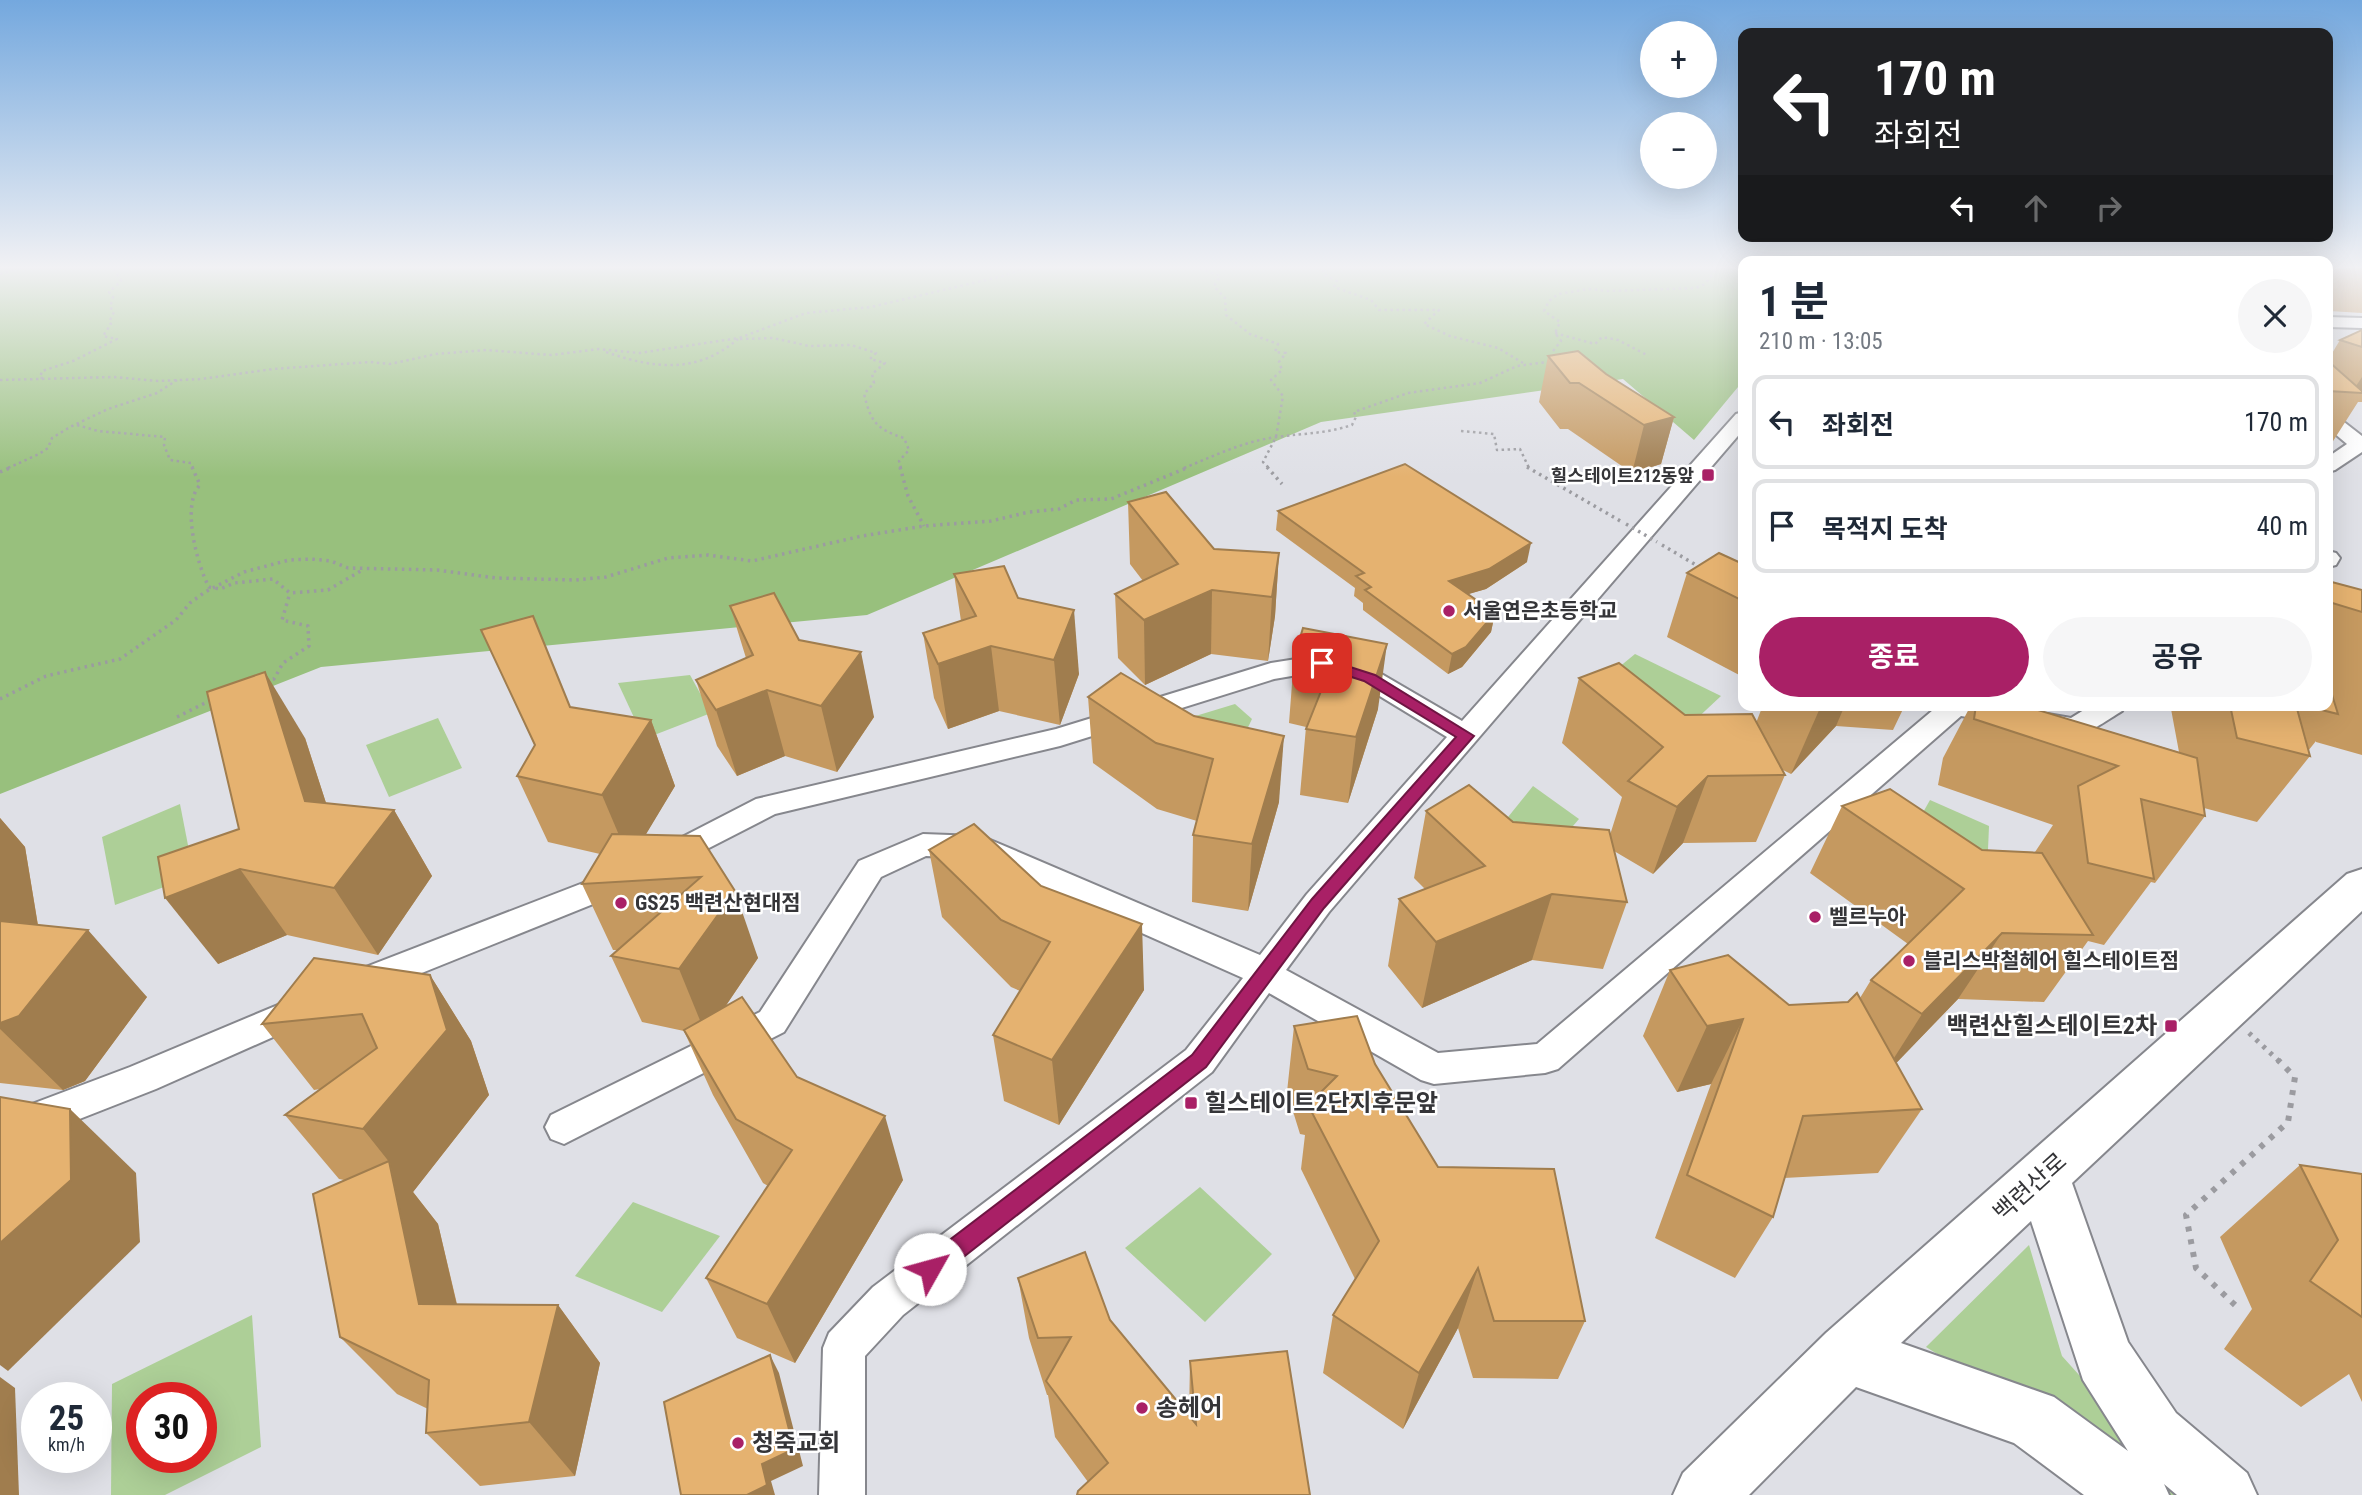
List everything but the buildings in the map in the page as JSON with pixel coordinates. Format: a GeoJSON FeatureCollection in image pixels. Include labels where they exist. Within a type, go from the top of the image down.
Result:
{"type":"FeatureCollection","features":[{"type":"Feature","properties":{"kind":"main road","name":"백련산로"},"geometry":{"type":"LineString","coordinates":[[1705,1495],[1847,1354],[2362,885]]}},
{"type":"Feature","properties":{"kind":"main road"},"geometry":{"type":"LineString","coordinates":[[2043,1175],[2104,1359],[2154,1435],[2225,1495]]}},
{"type":"Feature","properties":{"kind":"main road"},"geometry":{"type":"LineString","coordinates":[[1847,1354],[2032,1419],[2137,1495]]}},
{"type":"Feature","properties":{"kind":"street"},"geometry":{"type":"LineString","coordinates":[[2333,423],[2360,444],[2333,463]]}},
{"type":"Feature","properties":{"kind":"street"},"geometry":{"type":"LineString","coordinates":[[842,1495],[844,1348],[888,1301],[1199,1061],[1318,904],[1738,424]]}},
{"type":"Feature","properties":{"kind":"street"},"geometry":{"type":"LineString","coordinates":[[0,1128],[8,1129],[143,1078],[396,968],[642,872],[766,806],[1060,737],[1271,671],[1322,663],[1369,678],[1466,736]]}},
{"type":"Feature","properties":{"kind":"street"},"geometry":{"type":"LineString","coordinates":[[564,1127],[772,1022],[870,869],[923,845],[976,847],[1238,960],[1434,1069],[1545,1058],[1949,711]]}},
{"type":"Feature","properties":{"kind":"street"},"geometry":{"type":"LineString","coordinates":[[1984,711],[2076,727],[2102,711]]}},
{"type":"Feature","properties":{"kind":"path"},"geometry":{"type":"LineString","coordinates":[[47,379],[40,378],[41,371],[73,361],[117,339],[111,338]]}},
{"type":"Feature","properties":{"kind":"path"},"geometry":{"type":"LineString","coordinates":[[0,380],[178,380],[227,377],[273,369],[370,362],[390,364],[436,354],[486,350],[551,355],[599,349],[639,353],[739,338],[772,338],[801,345],[860,345],[876,353],[870,359],[886,363],[872,374],[874,383],[864,394],[870,418],[889,433],[904,438],[909,450],[899,461],[903,481],[924,526]]}},
{"type":"Feature","properties":{"kind":"path"},"geometry":{"type":"LineString","coordinates":[[599,349],[620,358],[655,366],[685,366],[705,360],[732,346],[739,338]]}},
{"type":"Feature","properties":{"kind":"path"},"geometry":{"type":"LineString","coordinates":[[1261,338],[1278,344],[1275,352],[1286,353],[1279,362],[1282,370],[1271,380],[1283,396],[1276,437],[1263,462],[1282,484]]}},
{"type":"Feature","properties":{"kind":"path"},"geometry":{"type":"LineString","coordinates":[[1457,338],[1498,348],[1524,363]]}},
{"type":"Feature","properties":{"kind":"path"},"geometry":{"type":"LineString","coordinates":[[0,699],[50,675],[114,662],[178,618],[191,603],[214,588],[270,564],[315,557],[338,562],[348,568],[437,570],[496,578],[576,580],[606,577],[668,558],[708,555],[752,561],[924,526],[991,521],[1029,512],[1059,509],[1076,499],[1111,499],[1238,446],[1276,437],[1324,434],[1352,425],[1356,417],[1354,412],[1395,396],[1494,379],[1503,370],[1524,363],[1547,364],[1555,361],[1553,351],[1561,341],[1559,338]]}},
{"type":"Feature","properties":{"kind":"path"},"geometry":{"type":"LineString","coordinates":[[1572,338],[1595,344],[1601,338]]}},
{"type":"Feature","properties":{"kind":"path"},"geometry":{"type":"LineString","coordinates":[[1606,338],[1618,340],[1647,355]]}},
{"type":"Feature","properties":{"kind":"path"},"geometry":{"type":"LineString","coordinates":[[0,472],[39,454],[48,448],[52,438],[77,425],[108,409],[157,393],[178,380]]}},
{"type":"Feature","properties":{"kind":"path"},"geometry":{"type":"LineString","coordinates":[[77,425],[98,431],[164,437],[170,460],[191,463],[200,485],[193,492],[191,502],[196,555],[199,569],[209,587],[220,589],[234,583],[272,579],[290,593],[328,590],[365,568]]}},
{"type":"Feature","properties":{"kind":"path"},"geometry":{"type":"LineString","coordinates":[[1461,432],[1494,435],[1497,450],[1520,449],[1528,468],[1711,573]]}},
{"type":"Feature","properties":{"kind":"path"},"geometry":{"type":"LineString","coordinates":[[262,683],[274,679],[283,663],[309,646],[308,626],[282,620],[290,593]]}},
{"type":"Feature","properties":{"kind":"path"},"geometry":{"type":"LineString","coordinates":[[177,717],[215,698]]}},
{"type":"Feature","properties":{"kind":"path"},"geometry":{"type":"LineString","coordinates":[[2224,1010],[2295,1077],[2288,1122],[2186,1214],[2196,1268],[2235,1305]]}},
{"type":"Feature","properties":{"kind":"green space"},"geometry":{"type":"Polygon","coordinates":[[[0,338],[1738,338],[1738,387],[1694,440],[1623,379],[1321,422],[867,615],[321,667],[0,794],[0,338]]]}},
{"type":"Feature","properties":{"kind":"green space"},"geometry":{"type":"Polygon","coordinates":[[[1635,654],[1721,696],[1661,752],[1573,705],[1635,654]]]}},
{"type":"Feature","properties":{"kind":"green space"},"geometry":{"type":"Polygon","coordinates":[[[690,675],[711,713],[644,739],[618,683],[690,675]]]}},
{"type":"Feature","properties":{"kind":"green space"},"geometry":{"type":"Polygon","coordinates":[[[1235,704],[1252,719],[1230,765],[1156,728],[1235,704]]]}},
{"type":"Feature","properties":{"kind":"green space"},"geometry":{"type":"Polygon","coordinates":[[[438,718],[462,768],[389,797],[366,745],[438,718]]]}},
{"type":"Feature","properties":{"kind":"green space"},"geometry":{"type":"Polygon","coordinates":[[[1533,786],[1579,819],[1548,855],[1500,827],[1533,786]]]}},
{"type":"Feature","properties":{"kind":"green space"},"geometry":{"type":"Polygon","coordinates":[[[1930,800],[1989,826],[1986,897],[1898,857],[1930,800]]]}},
{"type":"Feature","properties":{"kind":"green space"},"geometry":{"type":"Polygon","coordinates":[[[180,804],[194,876],[115,905],[102,837],[180,804]]]}},
{"type":"Feature","properties":{"kind":"green space"},"geometry":{"type":"Polygon","coordinates":[[[1200,1187],[1272,1254],[1205,1322],[1125,1248],[1200,1187]]]}},
{"type":"Feature","properties":{"kind":"green space"},"geometry":{"type":"Polygon","coordinates":[[[633,1202],[720,1236],[662,1312],[575,1276],[633,1202]]]}},
{"type":"Feature","properties":{"kind":"green space"},"geometry":{"type":"Polygon","coordinates":[[[2029,1245],[2062,1356],[2187,1495],[2165,1495],[1926,1347],[2029,1245]]]}},
{"type":"Feature","properties":{"kind":"green space"},"geometry":{"type":"Polygon","coordinates":[[[252,1315],[261,1447],[217,1469],[217,1382],[126,1382],[126,1473],[209,1473],[165,1495],[111,1495],[112,1384],[252,1315]]]}},
{"type":"Feature","properties":{"kind":"place","name":"힐스테이트212동앞"},"geometry":{"type":"Point","coordinates":[1708,475]}},
{"type":"Feature","properties":{"kind":"place","name":"서울연은초등학교"},"geometry":{"type":"Point","coordinates":[1449,611]}},
{"type":"Feature","properties":{"kind":"place","name":"GS25 백련산현대점"},"geometry":{"type":"Point","coordinates":[621,903]}},
{"type":"Feature","properties":{"kind":"place","name":"벨르누아"},"geometry":{"type":"Point","coordinates":[1815,917]}},
{"type":"Feature","properties":{"kind":"place","name":"블리스박철헤어 힐스테이트점"},"geometry":{"type":"Point","coordinates":[1909,961]}},
{"type":"Feature","properties":{"kind":"place","name":"백련산힐스테이트2차"},"geometry":{"type":"Point","coordinates":[2171,1026]}},
{"type":"Feature","properties":{"kind":"place","name":"힐스테이트2단지후문앞"},"geometry":{"type":"Point","coordinates":[1191,1103]}},
{"type":"Feature","properties":{"kind":"place","name":"송헤어"},"geometry":{"type":"Point","coordinates":[1142,1408]}},
{"type":"Feature","properties":{"kind":"place","name":"청죽교회"},"geometry":{"type":"Point","coordinates":[738,1443]}},
{"type":"Feature","properties":{"kind":"route"},"geometry":{"type":"LineString","coordinates":[[930,1269],[1199,1061],[1318,904],[1466,736],[1369,678],[1322,663]]}}]}
